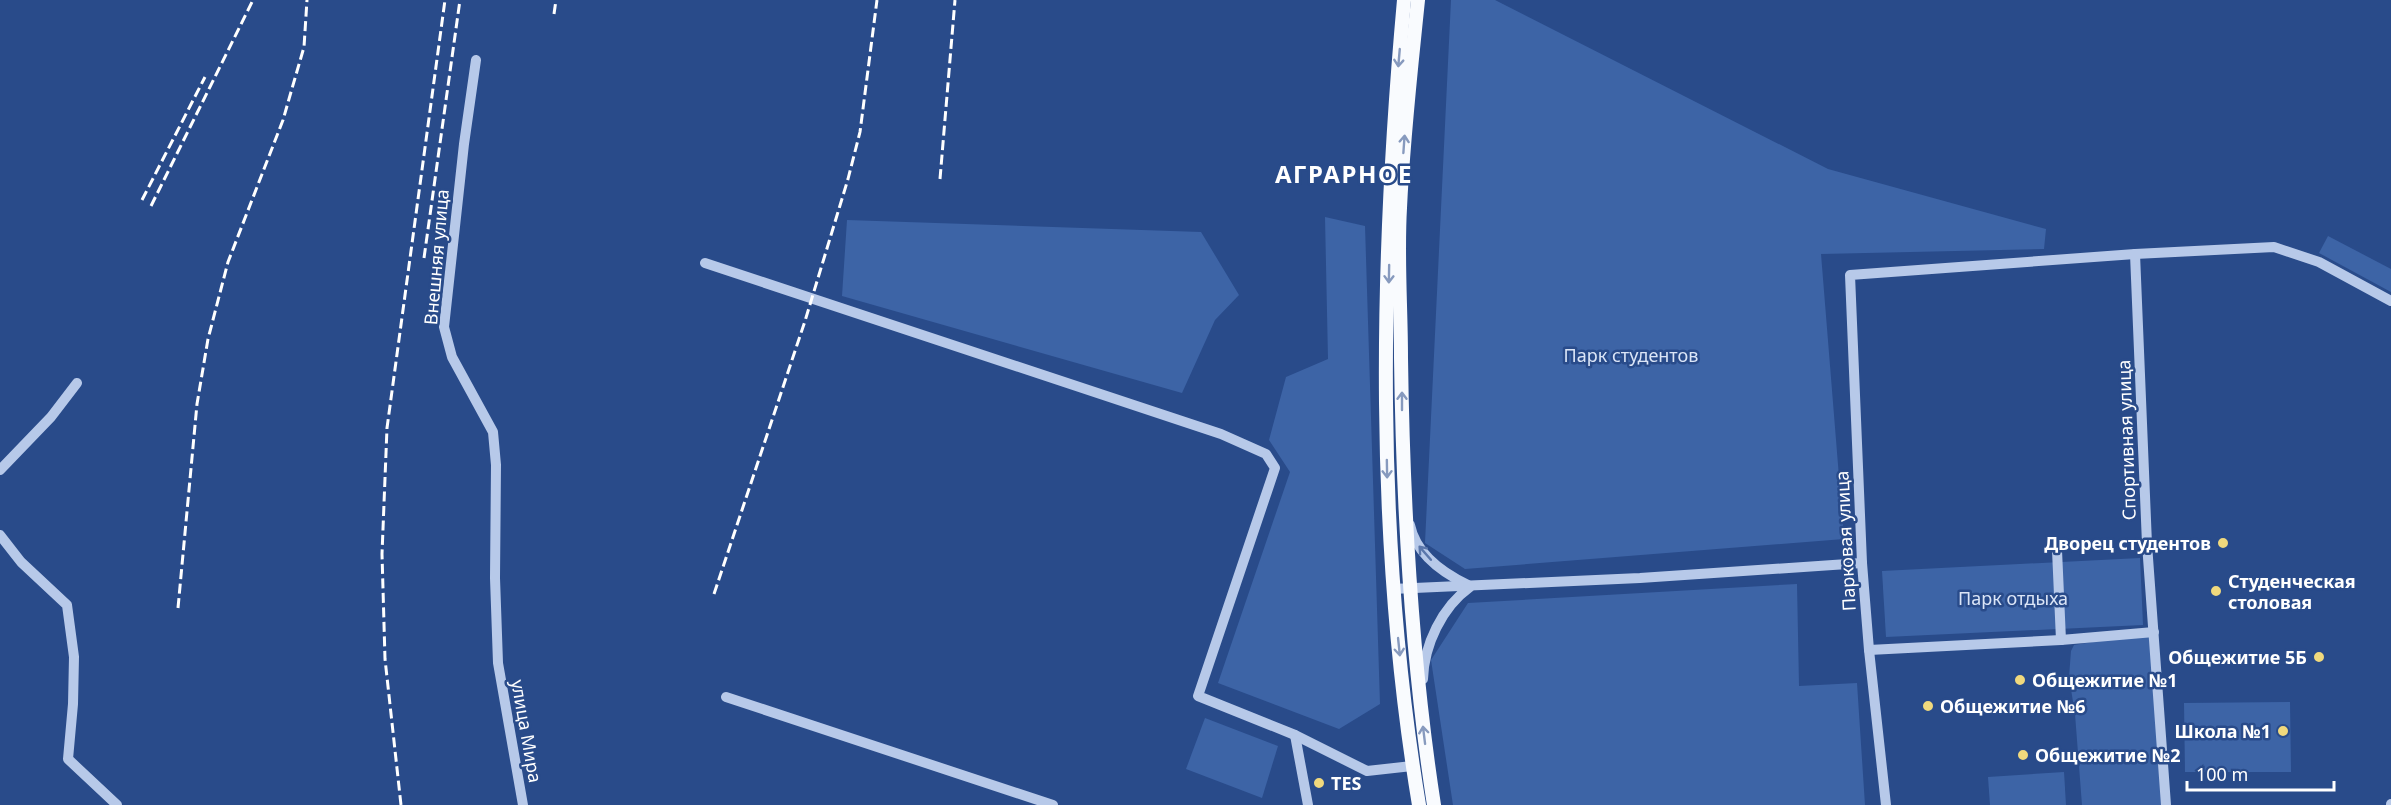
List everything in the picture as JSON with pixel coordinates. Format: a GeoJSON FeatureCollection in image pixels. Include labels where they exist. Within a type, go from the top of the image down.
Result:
{"type":"FeatureCollection","features":[{"type":"Feature","properties":{"kind":"main road"},"geometry":{"type":"LineString","coordinates":[[1404,0],[1394,112],[1389,208],[1386,437],[1392,589],[1412,766],[1419,805]]}},
{"type":"Feature","properties":{"kind":"main road"},"geometry":{"type":"LineString","coordinates":[[1418,0],[1406,113],[1400,210],[1405,502],[1409,588],[1434,805]]}},
{"type":"Feature","properties":{"kind":"street","name":"Внешняя улица"},"geometry":{"type":"LineString","coordinates":[[476,60],[464,144],[444,327],[452,357],[493,432],[496,465],[495,578],[498,663]]}},
{"type":"Feature","properties":{"kind":"street"},"geometry":{"type":"LineString","coordinates":[[2135,254],[2274,247],[2319,262],[2391,301]]}},
{"type":"Feature","properties":{"kind":"street","name":"Парковая улица"},"geometry":{"type":"LineString","coordinates":[[1886,805],[1862,562],[1850,275],[2135,254]]}},
{"type":"Feature","properties":{"kind":"street","name":"Спортивная улица"},"geometry":{"type":"LineString","coordinates":[[2135,254],[2147,544],[2166,805]]}},
{"type":"Feature","properties":{"kind":"street"},"geometry":{"type":"LineString","coordinates":[[705,263],[1221,434],[1266,454],[1275,468],[1198,696],[1295,735],[1366,771],[1412,766]]}},
{"type":"Feature","properties":{"kind":"street"},"geometry":{"type":"LineString","coordinates":[[0,470],[51,417],[77,383]]}},
{"type":"Feature","properties":{"kind":"street"},"geometry":{"type":"LineString","coordinates":[[1405,502],[1412,536],[1420,548],[1448,575],[1470,587]]}},
{"type":"Feature","properties":{"kind":"street"},"geometry":{"type":"LineString","coordinates":[[0,535],[21,562],[67,605],[74,657],[74,704],[68,759],[117,805]]}},
{"type":"Feature","properties":{"kind":"street"},"geometry":{"type":"LineString","coordinates":[[2056,550],[2061,640]]}},
{"type":"Feature","properties":{"kind":"street"},"geometry":{"type":"LineString","coordinates":[[1392,589],[1640,578],[1862,562]]}},
{"type":"Feature","properties":{"kind":"street"},"geometry":{"type":"LineString","coordinates":[[1421,707],[1424,664],[1428,648],[1447,611],[1461,593],[1470,587]]}},
{"type":"Feature","properties":{"kind":"street"},"geometry":{"type":"LineString","coordinates":[[1869,650],[2061,640],[2154,632]]}},
{"type":"Feature","properties":{"kind":"street","name":"улица Мира"},"geometry":{"type":"LineString","coordinates":[[498,663],[523,805]]}},
{"type":"Feature","properties":{"kind":"street"},"geometry":{"type":"LineString","coordinates":[[726,697],[1053,805]]}},
{"type":"Feature","properties":{"kind":"street"},"geometry":{"type":"LineString","coordinates":[[1295,735],[1308,805]]}},
{"type":"Feature","properties":{"kind":"green space","name":"Парк студентов"},"geometry":{"type":"Polygon","coordinates":[[[1451,0],[1495,0],[1828,169],[2046,229],[2044,249],[1821,254],[1844,539],[1465,569],[1425,543],[1451,0]]]}},
{"type":"Feature","properties":{"kind":"green space"},"geometry":{"type":"Polygon","coordinates":[[[1325,217],[1365,226],[1380,704],[1339,729],[1218,683],[1290,472],[1269,440],[1286,377],[1328,359],[1325,217]]]}},
{"type":"Feature","properties":{"kind":"green space"},"geometry":{"type":"Polygon","coordinates":[[[847,220],[1201,232],[1239,295],[1215,320],[1182,393],[842,296],[847,220]]]}},
{"type":"Feature","properties":{"kind":"green space"},"geometry":{"type":"Polygon","coordinates":[[[2328,236],[2391,269],[2391,292],[2319,253],[2328,236]]]}},
{"type":"Feature","properties":{"kind":"green space","name":"Парк отдыха"},"geometry":{"type":"Polygon","coordinates":[[[2140,558],[2143,625],[1886,637],[1882,571],[2140,558]]]}},
{"type":"Feature","properties":{"kind":"green space"},"geometry":{"type":"Polygon","coordinates":[[[1797,584],[1799,686],[1857,683],[1865,805],[1453,805],[1431,660],[1468,603],[1797,584]]]}},
{"type":"Feature","properties":{"kind":"green space"},"geometry":{"type":"Polygon","coordinates":[[[2154,632],[2162,805],[2082,805],[2075,714],[2069,677],[2071,651],[2074,645],[2154,632]]]}},
{"type":"Feature","properties":{"kind":"green space"},"geometry":{"type":"Polygon","coordinates":[[[2290,702],[2291,772],[2185,772],[2184,703],[2290,702]]]}},
{"type":"Feature","properties":{"kind":"green space"},"geometry":{"type":"Polygon","coordinates":[[[1205,718],[1278,746],[1262,798],[1186,769],[1205,718]]]}},
{"type":"Feature","properties":{"kind":"green space"},"geometry":{"type":"Polygon","coordinates":[[[2064,772],[2066,805],[1990,805],[1988,777],[2064,772]]]}},
{"type":"Feature","properties":{"kind":"railway"},"geometry":{"type":"LineString","coordinates":[[151,206],[253,0]]}},
{"type":"Feature","properties":{"kind":"railway"},"geometry":{"type":"LineString","coordinates":[[178,608],[197,404],[208,339],[228,262],[283,120],[304,47],[307,0]]}},
{"type":"Feature","properties":{"kind":"railway"},"geometry":{"type":"LineString","coordinates":[[401,805],[385,659],[382,554],[387,428],[445,0]]}},
{"type":"Feature","properties":{"kind":"railway"},"geometry":{"type":"LineString","coordinates":[[424,258],[460,0]]}},
{"type":"Feature","properties":{"kind":"railway"},"geometry":{"type":"LineString","coordinates":[[554,14],[556,0]]}},
{"type":"Feature","properties":{"kind":"railway"},"geometry":{"type":"LineString","coordinates":[[714,594],[805,321],[848,179],[860,132],[877,0]]}},
{"type":"Feature","properties":{"kind":"railway"},"geometry":{"type":"LineString","coordinates":[[940,179],[955,0]]}},
{"type":"Feature","properties":{"kind":"railway"},"geometry":{"type":"LineString","coordinates":[[142,200],[205,77]]}},
{"type":"Feature","properties":{"kind":"place","name":"Дворец студентов"},"geometry":{"type":"Point","coordinates":[2223,543]}},
{"type":"Feature","properties":{"kind":"place","name":"Студенческая столовая"},"geometry":{"type":"Point","coordinates":[2216,591]}},
{"type":"Feature","properties":{"kind":"place","name":"Общежитие 5Б"},"geometry":{"type":"Point","coordinates":[2319,657]}},
{"type":"Feature","properties":{"kind":"place","name":"Общежитие №1"},"geometry":{"type":"Point","coordinates":[2020,680]}},
{"type":"Feature","properties":{"kind":"place","name":"Общежитие №6"},"geometry":{"type":"Point","coordinates":[1928,706]}},
{"type":"Feature","properties":{"kind":"place","name":"Школа №1"},"geometry":{"type":"Point","coordinates":[2283,731]}},
{"type":"Feature","properties":{"kind":"place","name":"Общежитие №2"},"geometry":{"type":"Point","coordinates":[2023,755]}},
{"type":"Feature","properties":{"kind":"place","name":"TES"},"geometry":{"type":"Point","coordinates":[1319,783]}},
{"type":"Feature","properties":{"kind":"district","name":"АГРАРНОЕ"},"geometry":{"type":"Point","coordinates":[1344,173]}}]}
